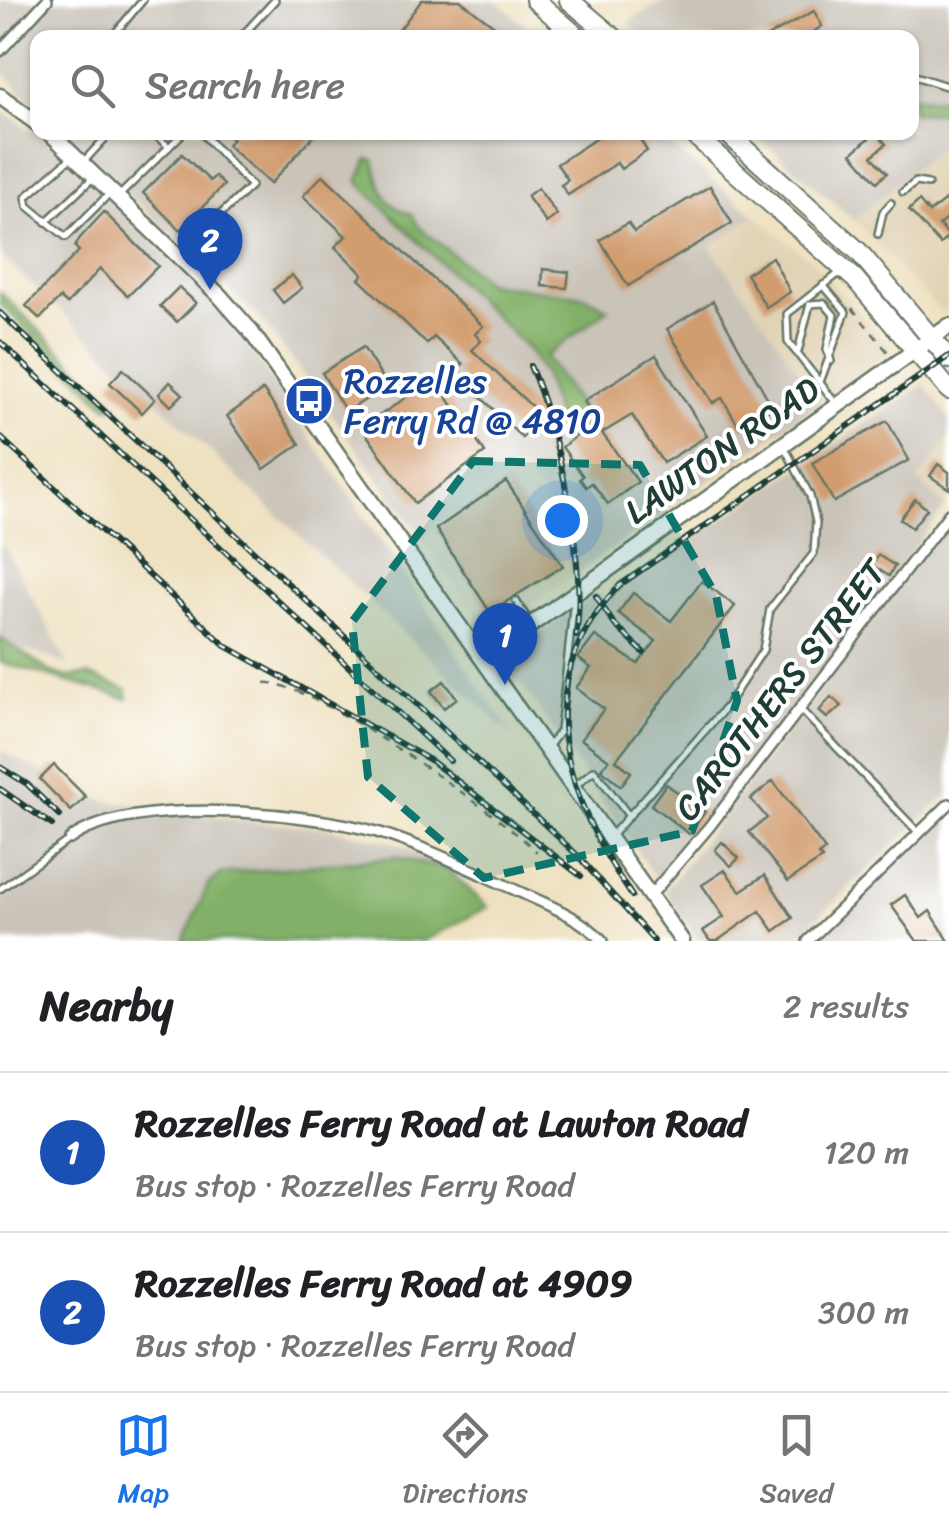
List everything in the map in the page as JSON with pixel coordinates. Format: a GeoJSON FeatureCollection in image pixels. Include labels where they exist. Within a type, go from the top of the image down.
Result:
{"type":"FeatureCollection","features":[{"type":"Feature","properties":{"kind":"highway"},"geometry":{"type":"LineString","coordinates":[[535,0],[570,30]]}},
{"type":"Feature","properties":{"kind":"highway"},"geometry":{"type":"LineString","coordinates":[[569,0],[605,30]]}},
{"type":"Feature","properties":{"kind":"highway"},"geometry":{"type":"LineString","coordinates":[[699,140],[844,269],[949,390]]}},
{"type":"Feature","properties":{"kind":"highway"},"geometry":{"type":"LineString","coordinates":[[735,140],[826,220],[942,332],[949,359]]}},
{"type":"Feature","properties":{"kind":"street"},"geometry":{"type":"LineString","coordinates":[[0,51],[47,0]]}},
{"type":"Feature","properties":{"kind":"street"},"geometry":{"type":"LineString","coordinates":[[3,95],[30,117]]}},
{"type":"Feature","properties":{"kind":"street"},"geometry":{"type":"LineString","coordinates":[[58,140],[177,254],[261,344],[682,941]]}},
{"type":"Feature","properties":{"kind":"street","name":"LAWTON ROAD"},"geometry":{"type":"LineString","coordinates":[[483,659],[942,332]]}},
{"type":"Feature","properties":{"kind":"street","name":"CAROTHERS STREET"},"geometry":{"type":"LineString","coordinates":[[650,896],[949,514]]}},
{"type":"Feature","properties":{"kind":"street"},"geometry":{"type":"LineString","coordinates":[[808,941],[949,804]]}},
{"type":"Feature","properties":{"kind":"street"},"geometry":{"type":"LineString","coordinates":[[73,837],[122,816],[174,812],[342,824],[402,840],[444,858],[572,917],[603,941]]}},
{"type":"Feature","properties":{"kind":"lane"},"geometry":{"type":"LineString","coordinates":[[118,30],[143,0]]}},
{"type":"Feature","properties":{"kind":"lane"},"geometry":{"type":"LineString","coordinates":[[247,30],[275,0]]}},
{"type":"Feature","properties":{"kind":"lane"},"geometry":{"type":"LineString","coordinates":[[919,77],[949,87]]}},
{"type":"Feature","properties":{"kind":"lane"},"geometry":{"type":"LineString","coordinates":[[102,140],[26,197],[28,206],[66,238],[176,140]]}},
{"type":"Feature","properties":{"kind":"lane"},"geometry":{"type":"LineString","coordinates":[[160,140],[169,148]]}},
{"type":"Feature","properties":{"kind":"lane"},"geometry":{"type":"LineString","coordinates":[[177,254],[251,186],[208,140]]}},
{"type":"Feature","properties":{"kind":"lane"},"geometry":{"type":"LineString","coordinates":[[46,222],[96,175]]}},
{"type":"Feature","properties":{"kind":"lane"},"geometry":{"type":"LineString","coordinates":[[903,192],[916,182],[928,184]]}},
{"type":"Feature","properties":{"kind":"lane"},"geometry":{"type":"LineString","coordinates":[[878,234],[883,212],[891,202]]}},
{"type":"Feature","properties":{"kind":"lane"},"geometry":{"type":"LineString","coordinates":[[838,404],[788,342],[787,314],[844,269]]}},
{"type":"Feature","properties":{"kind":"lane"},"geometry":{"type":"LineString","coordinates":[[820,382],[846,312],[826,283]]}},
{"type":"Feature","properties":{"kind":"lane"},"geometry":{"type":"LineString","coordinates":[[797,354],[810,304],[824,303],[834,315],[827,350],[831,360]]}},
{"type":"Feature","properties":{"kind":"lane"},"geometry":{"type":"LineString","coordinates":[[608,838],[733,697],[763,650],[770,609],[814,553],[816,522],[810,496],[783,443]]}},
{"type":"Feature","properties":{"kind":"lane"},"geometry":{"type":"LineString","coordinates":[[546,749],[560,731],[576,611],[572,594]]}},
{"type":"Feature","properties":{"kind":"lane"},"geometry":{"type":"LineString","coordinates":[[516,601],[531,624]]}},
{"type":"Feature","properties":{"kind":"lane"},"geometry":{"type":"LineString","coordinates":[[800,709],[920,834]]}},
{"type":"Feature","properties":{"kind":"lane"},"geometry":{"type":"LineString","coordinates":[[574,788],[594,770],[629,816]]}},
{"type":"Feature","properties":{"kind":"lane"},"geometry":{"type":"LineString","coordinates":[[0,888],[73,837]]}},
{"type":"Feature","properties":{"kind":"path"},"geometry":{"type":"LineString","coordinates":[[826,283],[898,364]]}},
{"type":"Feature","properties":{"kind":"path"},"geometry":{"type":"LineString","coordinates":[[266,682],[294,690],[419,760],[514,829],[537,852]]}},
{"type":"Feature","properties":{"kind":"highlighted area"},"geometry":{"type":"Polygon","coordinates":[[[473,461],[640,465],[716,595],[737,701],[692,831],[484,878],[368,777],[352,622],[473,461]]]}},
{"type":"Feature","properties":{"kind":"shaded area"},"geometry":{"type":"Polygon","coordinates":[[[0,0],[495,0],[531,30],[30,30],[30,103],[0,67],[0,0]]]}},
{"type":"Feature","properties":{"kind":"shaded area"},"geometry":{"type":"Polygon","coordinates":[[[667,0],[949,0],[949,139],[854,220],[761,140],[919,140],[919,30],[636,30],[627,22],[667,0]]]}},
{"type":"Feature","properties":{"kind":"shaded area"},"geometry":{"type":"Polygon","coordinates":[[[0,110],[30,130],[30,140],[45,140],[59,149],[226,314],[514,737],[0,254],[0,110]]]}},
{"type":"Feature","properties":{"kind":"shaded area"},"geometry":{"type":"Polygon","coordinates":[[[949,139],[949,307],[942,313],[854,220],[949,139]]]}},
{"type":"Feature","properties":{"kind":"shaded area"},"geometry":{"type":"Polygon","coordinates":[[[69,140],[664,140],[755,215],[710,246],[821,402],[573,576],[554,514],[522,467],[421,536],[263,321],[69,140]]]}},
{"type":"Feature","properties":{"kind":"shaded area"},"geometry":{"type":"Polygon","coordinates":[[[755,215],[812,261],[893,351],[821,402],[710,245],[755,215]]]}},
{"type":"Feature","properties":{"kind":"shaded area"},"geometry":{"type":"Polygon","coordinates":[[[924,384],[949,418],[949,438],[918,480],[945,507],[797,705],[657,880],[504,659],[597,593],[603,600],[924,384]]]}},
{"type":"Feature","properties":{"kind":"shaded area"},"geometry":{"type":"Polygon","coordinates":[[[949,438],[949,501],[945,507],[918,480],[949,438]]]}},
{"type":"Feature","properties":{"kind":"shaded area"},"geometry":{"type":"Polygon","coordinates":[[[522,467],[554,514],[573,576],[489,632],[421,536],[522,467]]]}},
{"type":"Feature","properties":{"kind":"shaded area"},"geometry":{"type":"Polygon","coordinates":[[[949,521],[949,793],[793,941],[699,941],[665,891],[949,521]]]}},
{"type":"Feature","properties":{"kind":"shaded area"},"geometry":{"type":"Polygon","coordinates":[[[0,539],[69,665],[0,642],[0,539]]]}},
{"type":"Feature","properties":{"kind":"shaded area"},"geometry":{"type":"Polygon","coordinates":[[[0,750],[91,798],[244,821],[327,828],[395,843],[450,865],[488,907],[423,941],[0,941],[0,750]]]}},
{"type":"Feature","properties":{"kind":"shaded area"},"geometry":{"type":"Polygon","coordinates":[[[949,812],[949,941],[818,941],[949,812]]]}},
{"type":"Feature","properties":{"kind":"green space"},"geometry":{"type":"Polygon","coordinates":[[[919,97],[942,100],[947,113],[919,112],[919,97]]]}},
{"type":"Feature","properties":{"kind":"green space"},"geometry":{"type":"Polygon","coordinates":[[[368,159],[374,160],[389,201],[412,214],[418,226],[488,283],[584,296],[608,309],[545,357],[590,420],[568,435],[561,432],[544,375],[528,349],[358,182],[368,159]]]}},
{"type":"Feature","properties":{"kind":"green space"},"geometry":{"type":"Polygon","coordinates":[[[0,292],[113,406],[108,407],[0,304],[0,292]]]}},
{"type":"Feature","properties":{"kind":"green space"},"geometry":{"type":"Polygon","coordinates":[[[0,638],[51,672],[68,677],[88,675],[127,690],[128,699],[0,662],[0,638]]]}},
{"type":"Feature","properties":{"kind":"green space"},"geometry":{"type":"Polygon","coordinates":[[[396,857],[446,869],[488,907],[423,941],[184,941],[208,885],[221,874],[396,857]]]}},
{"type":"Feature","properties":{"kind":"building"},"geometry":{"type":"Polygon","coordinates":[[[422,0],[460,0],[499,30],[399,30],[422,0]]]}},
{"type":"Feature","properties":{"kind":"building"},"geometry":{"type":"Polygon","coordinates":[[[814,11],[822,26],[816,30],[780,30],[814,11]]]}},
{"type":"Feature","properties":{"kind":"building"},"geometry":{"type":"Polygon","coordinates":[[[232,140],[310,140],[270,184],[227,145],[232,140]]]}},
{"type":"Feature","properties":{"kind":"building"},"geometry":{"type":"Polygon","coordinates":[[[594,140],[640,140],[647,151],[621,169],[617,163],[568,195],[561,185],[568,180],[557,164],[594,140]]]}},
{"type":"Feature","properties":{"kind":"building"},"geometry":{"type":"Polygon","coordinates":[[[867,140],[883,140],[886,144],[872,156],[887,173],[877,182],[852,153],[867,140]]]}},
{"type":"Feature","properties":{"kind":"building"},"geometry":{"type":"Polygon","coordinates":[[[182,154],[210,181],[215,176],[224,185],[180,230],[143,193],[182,154]]]}},
{"type":"Feature","properties":{"kind":"building"},"geometry":{"type":"Polygon","coordinates":[[[323,175],[483,326],[475,334],[481,341],[472,350],[542,416],[522,438],[455,371],[463,364],[434,337],[427,344],[359,279],[363,274],[335,247],[346,236],[303,196],[323,175]]]}},
{"type":"Feature","properties":{"kind":"building"},"geometry":{"type":"Polygon","coordinates":[[[710,186],[732,223],[628,286],[600,240],[628,223],[634,232],[710,186]]]}},
{"type":"Feature","properties":{"kind":"building"},"geometry":{"type":"Polygon","coordinates":[[[538,188],[557,215],[546,223],[527,196],[538,188]]]}},
{"type":"Feature","properties":{"kind":"building"},"geometry":{"type":"Polygon","coordinates":[[[949,197],[949,217],[939,225],[949,236],[940,244],[909,210],[919,201],[929,213],[949,197]]]}},
{"type":"Feature","properties":{"kind":"building"},"geometry":{"type":"Polygon","coordinates":[[[104,212],[158,266],[128,296],[100,269],[67,304],[60,298],[40,319],[26,306],[79,251],[75,247],[80,238],[104,212]]]}},
{"type":"Feature","properties":{"kind":"building"},"geometry":{"type":"Polygon","coordinates":[[[772,257],[790,292],[766,307],[746,274],[772,257]]]}},
{"type":"Feature","properties":{"kind":"building"},"geometry":{"type":"Polygon","coordinates":[[[543,269],[569,272],[567,288],[542,286],[543,269]]]}},
{"type":"Feature","properties":{"kind":"building"},"geometry":{"type":"Polygon","coordinates":[[[292,275],[302,288],[283,303],[273,290],[292,275]]]}},
{"type":"Feature","properties":{"kind":"building"},"geometry":{"type":"Polygon","coordinates":[[[179,287],[196,303],[177,322],[160,306],[179,287]]]}},
{"type":"Feature","properties":{"kind":"building"},"geometry":{"type":"Polygon","coordinates":[[[713,301],[773,408],[740,428],[722,398],[713,403],[667,329],[713,301]]]}},
{"type":"Feature","properties":{"kind":"building"},"geometry":{"type":"Polygon","coordinates":[[[363,347],[387,386],[346,412],[322,373],[363,347]]]}},
{"type":"Feature","properties":{"kind":"building"},"geometry":{"type":"Polygon","coordinates":[[[656,355],[707,436],[663,463],[632,415],[602,433],[638,482],[608,504],[592,483],[586,487],[580,479],[583,476],[562,447],[596,421],[584,401],[656,355]]]}},
{"type":"Feature","properties":{"kind":"building"},"geometry":{"type":"Polygon","coordinates":[[[123,369],[155,399],[142,413],[110,383],[123,369]]]}},
{"type":"Feature","properties":{"kind":"building"},"geometry":{"type":"Polygon","coordinates":[[[434,378],[485,453],[415,503],[362,428],[434,378]]]}},
{"type":"Feature","properties":{"kind":"building"},"geometry":{"type":"Polygon","coordinates":[[[170,382],[183,394],[171,406],[159,394],[170,382]]]}},
{"type":"Feature","properties":{"kind":"building"},"geometry":{"type":"Polygon","coordinates":[[[263,390],[300,444],[264,469],[227,416],[263,390]]]}},
{"type":"Feature","properties":{"kind":"building"},"geometry":{"type":"Polygon","coordinates":[[[887,421],[909,460],[834,502],[812,463],[887,421]]]}},
{"type":"Feature","properties":{"kind":"building"},"geometry":{"type":"Polygon","coordinates":[[[938,464],[949,472],[949,489],[930,476],[938,464]]]}},
{"type":"Feature","properties":{"kind":"building"},"geometry":{"type":"Polygon","coordinates":[[[506,481],[563,566],[490,612],[436,529],[506,481]]]}},
{"type":"Feature","properties":{"kind":"building"},"geometry":{"type":"Polygon","coordinates":[[[915,499],[927,509],[912,528],[900,519],[915,499]]]}},
{"type":"Feature","properties":{"kind":"building"},"geometry":{"type":"Polygon","coordinates":[[[878,555],[895,566],[889,576],[872,565],[878,555]]]}},
{"type":"Feature","properties":{"kind":"building"},"geometry":{"type":"Polygon","coordinates":[[[702,581],[735,606],[616,760],[631,772],[621,786],[601,769],[609,760],[581,739],[604,709],[576,688],[591,668],[578,658],[595,636],[638,664],[656,641],[618,613],[633,593],[671,621],[702,581]]]}},
{"type":"Feature","properties":{"kind":"building"},"geometry":{"type":"Polygon","coordinates":[[[444,681],[457,698],[444,708],[431,691],[444,681]]]}},
{"type":"Feature","properties":{"kind":"building"},"geometry":{"type":"Polygon","coordinates":[[[831,697],[842,706],[827,718],[819,711],[831,697]]]}},
{"type":"Feature","properties":{"kind":"building"},"geometry":{"type":"Polygon","coordinates":[[[54,765],[86,797],[71,811],[40,779],[54,765]]]}},
{"type":"Feature","properties":{"kind":"building"},"geometry":{"type":"Polygon","coordinates":[[[773,781],[825,850],[818,855],[822,859],[788,881],[749,832],[767,818],[751,799],[773,781]]]}},
{"type":"Feature","properties":{"kind":"building"},"geometry":{"type":"Polygon","coordinates":[[[666,784],[705,812],[689,834],[651,805],[666,784]]]}},
{"type":"Feature","properties":{"kind":"building"},"geometry":{"type":"Polygon","coordinates":[[[722,842],[739,858],[731,866],[715,850],[722,842]]]}},
{"type":"Feature","properties":{"kind":"building"},"geometry":{"type":"Polygon","coordinates":[[[725,870],[740,891],[765,875],[793,918],[774,931],[760,911],[717,941],[710,941],[703,931],[724,917],[702,885],[725,870]]]}},
{"type":"Feature","properties":{"kind":"building"},"geometry":{"type":"Polygon","coordinates":[[[905,895],[921,918],[930,911],[949,941],[917,941],[891,905],[905,895]]]}},
{"type":"Feature","properties":{"kind":"railway"},"geometry":{"type":"LineString","coordinates":[[0,313],[575,853],[654,941]]}},
{"type":"Feature","properties":{"kind":"railway"},"geometry":{"type":"LineString","coordinates":[[0,342],[450,761]]}},
{"type":"Feature","properties":{"kind":"railway"},"geometry":{"type":"LineString","coordinates":[[632,896],[588,820],[565,740],[564,700],[572,660],[590,622],[620,585],[949,356]]}},
{"type":"Feature","properties":{"kind":"railway"},"geometry":{"type":"LineString","coordinates":[[530,366],[551,426],[568,500],[578,574],[576,636]]}},
{"type":"Feature","properties":{"kind":"railway"},"geometry":{"type":"LineString","coordinates":[[0,437],[226,646],[430,760],[581,876]]}},
{"type":"Feature","properties":{"kind":"railway"},"geometry":{"type":"LineString","coordinates":[[596,596],[614,624],[644,653]]}},
{"type":"Feature","properties":{"kind":"railway"},"geometry":{"type":"LineString","coordinates":[[0,767],[27,784],[60,816]]}},
{"type":"Feature","properties":{"kind":"railway"},"geometry":{"type":"LineString","coordinates":[[0,789],[52,825]]}},
{"type":"Feature","properties":{"kind":"place","name":"Rozzelles Ferry Road at 4909"},"geometry":{"type":"Point","coordinates":[210,290]}},
{"type":"Feature","properties":{"kind":"place","name":"Rozzelles Ferry Rd @ 4810"},"geometry":{"type":"Point","coordinates":[309,401]}},
{"type":"Feature","properties":{"kind":"place","name":"Rozzelles Ferry Road at Lawton Road"},"geometry":{"type":"Point","coordinates":[505,685]}}]}
